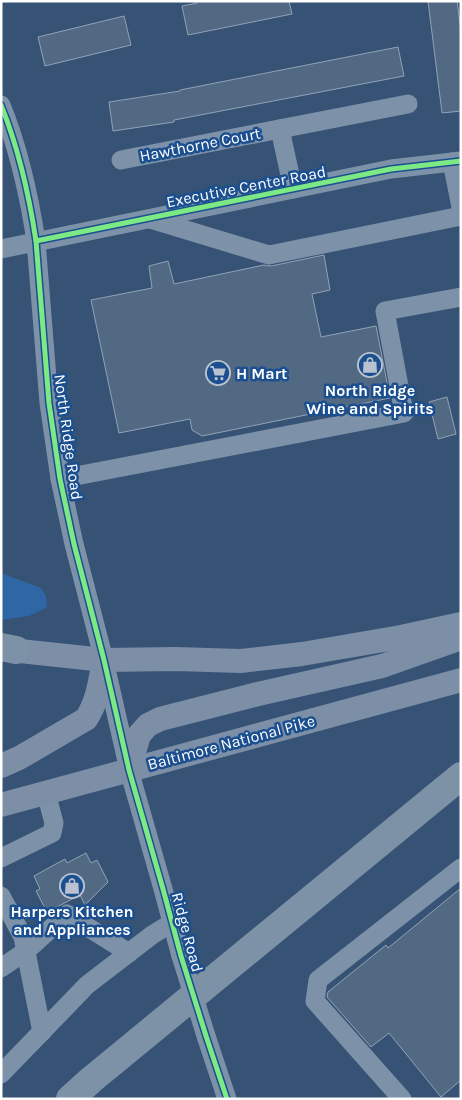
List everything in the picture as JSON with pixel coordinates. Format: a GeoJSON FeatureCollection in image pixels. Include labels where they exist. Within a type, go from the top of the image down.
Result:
{"type":"FeatureCollection","features":[{"type":"Feature","properties":{"kind":"highway"},"geometry":{"type":"LineString","coordinates":[[70,1099],[461,776]]}},
{"type":"Feature","properties":{"kind":"main road"},"geometry":{"type":"LineString","coordinates":[[6,649],[104,660],[176,659],[241,661],[302,654],[402,637],[461,624]]}},
{"type":"Feature","properties":{"kind":"main road"},"geometry":{"type":"LineString","coordinates":[[129,770],[139,735],[148,725],[160,719],[258,694],[382,666],[461,638]]}},
{"type":"Feature","properties":{"kind":"main road"},"geometry":{"type":"LineString","coordinates":[[1,766],[19,758],[86,719],[97,698],[104,660]]}},
{"type":"Feature","properties":{"kind":"main road","name":"Baltimore National Pike"},"geometry":{"type":"LineString","coordinates":[[1,805],[461,680]]}},
{"type":"Feature","properties":{"kind":"street","name":"Hawthorne Court"},"geometry":{"type":"LineString","coordinates":[[121,160],[408,104]]}},
{"type":"Feature","properties":{"kind":"street","name":"North Ridge Road"},"geometry":{"type":"LineString","coordinates":[[1,105],[18,155],[36,241],[50,403],[60,479],[129,770]]}},
{"type":"Feature","properties":{"kind":"street","name":"Hawthorne Court"},"geometry":{"type":"LineString","coordinates":[[280,129],[293,189]]}},
{"type":"Feature","properties":{"kind":"street","name":"Executive Center Road"},"geometry":{"type":"LineString","coordinates":[[1,248],[391,169],[456,162]]}},
{"type":"Feature","properties":{"kind":"street"},"geometry":{"type":"LineString","coordinates":[[456,162],[461,207]]}},
{"type":"Feature","properties":{"kind":"street"},"geometry":{"type":"LineString","coordinates":[[149,218],[269,255],[461,216]]}},
{"type":"Feature","properties":{"kind":"street"},"geometry":{"type":"LineString","coordinates":[[60,479],[404,413],[385,311],[461,297]]}},
{"type":"Feature","properties":{"kind":"street","name":"Ridge Road"},"geometry":{"type":"LineString","coordinates":[[129,770],[181,956],[227,1099]]}},
{"type":"Feature","properties":{"kind":"street"},"geometry":{"type":"LineString","coordinates":[[1,858],[52,833],[54,823],[46,793]]}},
{"type":"Feature","properties":{"kind":"street"},"geometry":{"type":"LineString","coordinates":[[402,1099],[315,1001],[318,980],[461,868]]}},
{"type":"Feature","properties":{"kind":"street"},"geometry":{"type":"LineString","coordinates":[[1,896],[23,937],[42,1032]]}},
{"type":"Feature","properties":{"kind":"street"},"geometry":{"type":"LineString","coordinates":[[1,968],[26,951],[68,914],[129,953]]}},
{"type":"Feature","properties":{"kind":"street"},"geometry":{"type":"LineString","coordinates":[[1,1074],[87,985],[152,935],[173,922]]}},
{"type":"Feature","properties":{"kind":"shaded area"},"geometry":{"type":"Polygon","coordinates":[[[1,573],[41,588],[46,596],[47,607],[29,616],[1,620],[1,573]]]}},
{"type":"Feature","properties":{"kind":"building"},"geometry":{"type":"Polygon","coordinates":[[[196,1],[289,1],[292,14],[188,35],[182,6],[197,3],[196,1]]]}},
{"type":"Feature","properties":{"kind":"building"},"geometry":{"type":"Polygon","coordinates":[[[428,1],[457,1],[461,31],[461,111],[442,113],[428,1]]]}},
{"type":"Feature","properties":{"kind":"building"},"geometry":{"type":"Polygon","coordinates":[[[124,16],[131,45],[45,66],[38,37],[124,16]]]}},
{"type":"Feature","properties":{"kind":"building"},"geometry":{"type":"Polygon","coordinates":[[[398,47],[404,76],[174,120],[174,122],[113,131],[109,102],[180,91],[398,47]]]}},
{"type":"Feature","properties":{"kind":"building","name":"H Mart"},"geometry":{"type":"Polygon","coordinates":[[[324,255],[330,290],[312,294],[321,337],[376,326],[390,398],[202,436],[192,430],[190,419],[119,433],[91,300],[152,288],[149,266],[168,261],[174,284],[264,265],[271,266],[324,255]]]}},
{"type":"Feature","properties":{"kind":"building"},"geometry":{"type":"Polygon","coordinates":[[[447,397],[456,434],[438,439],[429,402],[447,397]]]}},
{"type":"Feature","properties":{"kind":"building","name":"Harpers Kitchen and Appliances"},"geometry":{"type":"Polygon","coordinates":[[[86,853],[91,863],[97,860],[108,882],[85,905],[80,895],[47,912],[36,891],[40,889],[34,876],[65,859],[67,863],[86,853]]]}},
{"type":"Feature","properties":{"kind":"building"},"geometry":{"type":"Polygon","coordinates":[[[461,888],[461,1080],[441,1097],[389,1033],[371,1047],[327,997],[328,992],[386,945],[388,948],[461,888]]]}},
{"type":"Feature","properties":{"kind":"cycle path"},"geometry":{"type":"LineString","coordinates":[[1,105],[27,189],[36,241],[49,403],[60,479],[74,544],[104,660],[129,770],[181,956],[227,1099]]}},
{"type":"Feature","properties":{"kind":"cycle path"},"geometry":{"type":"LineString","coordinates":[[36,241],[391,169],[461,161]]}},
{"type":"Feature","properties":{"kind":"place","name":"North Ridge Wine and Spirits"},"geometry":{"type":"Point","coordinates":[370,365]}},
{"type":"Feature","properties":{"kind":"place","name":"H Mart"},"geometry":{"type":"Point","coordinates":[218,373]}},
{"type":"Feature","properties":{"kind":"place","name":"Harpers Kitchen and Appliances"},"geometry":{"type":"Point","coordinates":[72,886]}}]}
